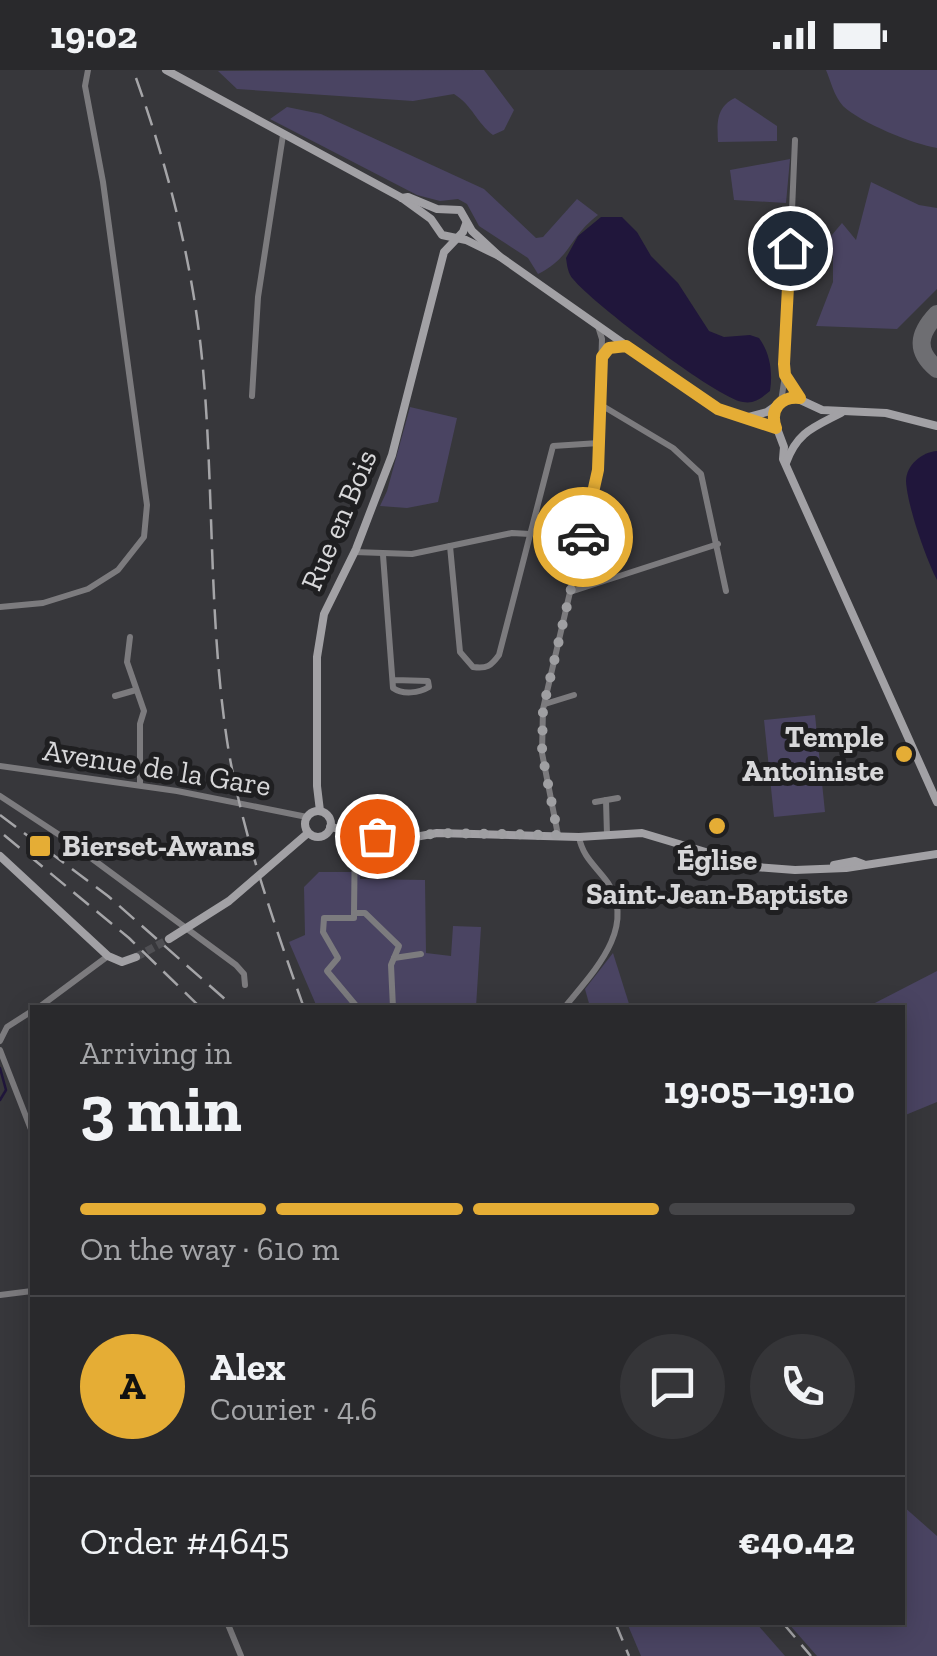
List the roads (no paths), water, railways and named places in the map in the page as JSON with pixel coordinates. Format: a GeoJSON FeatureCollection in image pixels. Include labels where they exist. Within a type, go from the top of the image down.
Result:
{"type":"FeatureCollection","features":[{"type":"Feature","properties":{"kind":"street"},"geometry":{"type":"LineString","coordinates":[[0,607],[43,603],[88,589],[118,570],[144,537],[145,488],[103,182],[85,86],[88,70]]}},
{"type":"Feature","properties":{"kind":"street"},"geometry":{"type":"LineString","coordinates":[[166,70],[402,198],[446,238],[456,238],[499,256]]}},
{"type":"Feature","properties":{"kind":"street"},"geometry":{"type":"LineString","coordinates":[[252,396],[258,297],[283,135]]}},
{"type":"Feature","properties":{"kind":"street"},"geometry":{"type":"LineString","coordinates":[[795,140],[785,375],[773,418],[786,462],[937,802]]}},
{"type":"Feature","properties":{"kind":"street"},"geometry":{"type":"LineString","coordinates":[[402,198],[460,210],[466,224],[499,256],[711,405],[748,417],[788,437],[800,437]]}},
{"type":"Feature","properties":{"kind":"street"},"geometry":{"type":"LineString","coordinates":[[437,228],[437,216],[444,209]]}},
{"type":"Feature","properties":{"kind":"street"},"geometry":{"type":"LineString","coordinates":[[456,238],[466,224]]}},
{"type":"Feature","properties":{"kind":"street","name":"Rue en Bois"},"geometry":{"type":"LineString","coordinates":[[437,228],[444,252]]}},
{"type":"Feature","properties":{"kind":"street","name":"Rue en Bois"},"geometry":{"type":"LineString","coordinates":[[320,811],[316,786],[317,657],[324,614],[354,552],[392,455],[444,252],[456,238]]}},
{"type":"Feature","properties":{"kind":"street"},"geometry":{"type":"LineString","coordinates":[[558,835],[542,753],[544,705],[598,470],[602,338],[597,326]]}},
{"type":"Feature","properties":{"kind":"street"},"geometry":{"type":"LineString","coordinates":[[602,354],[612,346],[626,346]]}},
{"type":"Feature","properties":{"kind":"street"},"geometry":{"type":"LineString","coordinates":[[785,375],[810,406],[841,413],[886,413],[937,426]]}},
{"type":"Feature","properties":{"kind":"street"},"geometry":{"type":"LineString","coordinates":[[748,417],[788,398],[800,398]]}},
{"type":"Feature","properties":{"kind":"street"},"geometry":{"type":"LineString","coordinates":[[601,404],[673,448],[701,474],[726,591]]}},
{"type":"Feature","properties":{"kind":"street"},"geometry":{"type":"LineString","coordinates":[[810,406],[814,417],[811,428]]}},
{"type":"Feature","properties":{"kind":"street"},"geometry":{"type":"LineString","coordinates":[[786,462],[800,437],[841,413]]}},
{"type":"Feature","properties":{"kind":"street"},"geometry":{"type":"LineString","coordinates":[[450,546],[460,652],[473,668],[484,669],[492,665],[498,654],[553,446],[599,443]]}},
{"type":"Feature","properties":{"kind":"street"},"geometry":{"type":"LineString","coordinates":[[354,552],[412,554],[520,532],[530,534]]}},
{"type":"Feature","properties":{"kind":"street"},"geometry":{"type":"LineString","coordinates":[[570,592],[718,544]]}},
{"type":"Feature","properties":{"kind":"street"},"geometry":{"type":"LineString","coordinates":[[382,555],[393,688],[399,692],[422,692],[429,687],[428,681],[394,680]]}},
{"type":"Feature","properties":{"kind":"street"},"geometry":{"type":"LineString","coordinates":[[130,637],[127,662],[144,711],[140,724],[140,785]]}},
{"type":"Feature","properties":{"kind":"street"},"geometry":{"type":"LineString","coordinates":[[115,696],[136,690]]}},
{"type":"Feature","properties":{"kind":"street"},"geometry":{"type":"LineString","coordinates":[[544,705],[574,694]]}},
{"type":"Feature","properties":{"kind":"street","name":"Avenue de la Gare"},"geometry":{"type":"LineString","coordinates":[[0,766],[140,785],[307,816]]}},
{"type":"Feature","properties":{"kind":"street"},"geometry":{"type":"LineString","coordinates":[[0,796],[64,838],[236,965],[244,974],[245,986]]}},
{"type":"Feature","properties":{"kind":"street"},"geometry":{"type":"LineString","coordinates":[[595,802],[618,798]]}},
{"type":"Feature","properties":{"kind":"street"},"geometry":{"type":"LineString","coordinates":[[606,800],[607,835]]}},
{"type":"Feature","properties":{"kind":"street"},"geometry":{"type":"LineString","coordinates":[[320,811],[329,818],[330,827],[322,836],[308,833],[307,816],[320,811]]}},
{"type":"Feature","properties":{"kind":"street"},"geometry":{"type":"LineString","coordinates":[[330,827],[399,840],[455,833],[651,835],[756,867],[795,870],[937,854]]}},
{"type":"Feature","properties":{"kind":"street"},"geometry":{"type":"LineString","coordinates":[[355,832],[354,918],[324,918],[323,932],[338,958],[327,970],[356,1005]]}},
{"type":"Feature","properties":{"kind":"street"},"geometry":{"type":"LineString","coordinates":[[168,939],[229,902],[308,833]]}},
{"type":"Feature","properties":{"kind":"street"},"geometry":{"type":"LineString","coordinates":[[566,1005],[613,944],[616,924],[611,887],[585,858],[579,837]]}},
{"type":"Feature","properties":{"kind":"street"},"geometry":{"type":"LineString","coordinates":[[1,858],[108,956],[122,962],[136,957]]}},
{"type":"Feature","properties":{"kind":"street"},"geometry":{"type":"LineString","coordinates":[[354,913],[366,913],[399,946],[391,965],[393,1005]]}},
{"type":"Feature","properties":{"kind":"street"},"geometry":{"type":"LineString","coordinates":[[394,958],[422,954]]}},
{"type":"Feature","properties":{"kind":"street"},"geometry":{"type":"LineString","coordinates":[[42,1005],[108,956]]}},
{"type":"Feature","properties":{"kind":"street"},"geometry":{"type":"LineString","coordinates":[[0,1041],[7,1026],[30,1013]]}},
{"type":"Feature","properties":{"kind":"street"},"geometry":{"type":"LineString","coordinates":[[0,1050],[30,1127]]}},
{"type":"Feature","properties":{"kind":"street"},"geometry":{"type":"LineString","coordinates":[[0,1295],[30,1292]]}},
{"type":"Feature","properties":{"kind":"street"},"geometry":{"type":"LineString","coordinates":[[229,1625],[241,1656]]}},
{"type":"Feature","properties":{"kind":"waterway"},"geometry":{"type":"LineString","coordinates":[[0,1068],[6,1090],[0,1100]]}},
{"type":"Feature","properties":{"kind":"tunnel"},"geometry":{"type":"LineString","coordinates":[[136,957],[169,939]]}},
{"type":"Feature","properties":{"kind":"railway"},"geometry":{"type":"LineString","coordinates":[[136,78],[171,190],[195,304],[207,427],[218,661],[229,753],[252,850],[303,1005]]}},
{"type":"Feature","properties":{"kind":"railway"},"geometry":{"type":"LineString","coordinates":[[0,815],[108,896],[232,1005]]}},
{"type":"Feature","properties":{"kind":"railway"},"geometry":{"type":"LineString","coordinates":[[4,835],[129,938],[198,1005]]}},
{"type":"Feature","properties":{"kind":"railway"},"geometry":{"type":"LineString","coordinates":[[616,1625],[629,1656]]}},
{"type":"Feature","properties":{"kind":"railway"},"geometry":{"type":"LineString","coordinates":[[785,1625],[811,1656]]}},
{"type":"Feature","properties":{"kind":"place","name":"Temple Antoiniste"},"geometry":{"type":"Point","coordinates":[904,754]}},
{"type":"Feature","properties":{"kind":"place","name":"Église Saint-Jean-Baptiste"},"geometry":{"type":"Point","coordinates":[717,826]}},
{"type":"Feature","properties":{"kind":"place","name":"Bierset-Awans"},"geometry":{"type":"Point","coordinates":[40,846]}}]}
